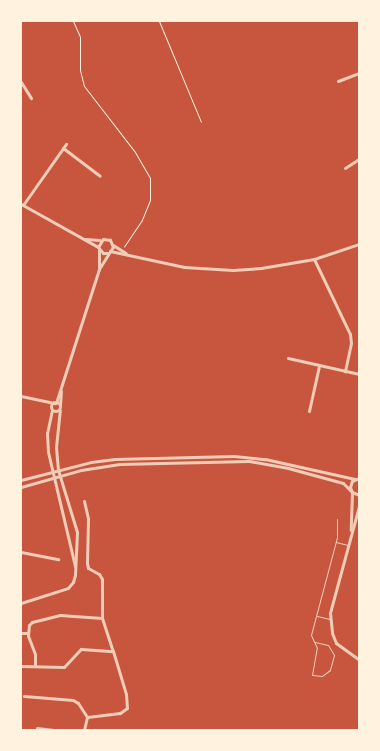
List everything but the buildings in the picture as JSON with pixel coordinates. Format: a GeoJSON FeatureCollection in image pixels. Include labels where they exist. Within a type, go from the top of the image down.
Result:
{"type":"FeatureCollection","features":[{"type":"Feature","properties":{"kind":"street"},"geometry":{"type":"LineString","coordinates":[[338,82],[359,74]]}},
{"type":"Feature","properties":{"kind":"street"},"geometry":{"type":"LineString","coordinates":[[21,82],[31,98]]}},
{"type":"Feature","properties":{"kind":"street"},"geometry":{"type":"LineString","coordinates":[[100,176],[65,146],[22,204],[109,252],[184,267],[233,270],[261,268],[314,259],[359,244]]}},
{"type":"Feature","properties":{"kind":"street"},"geometry":{"type":"LineString","coordinates":[[345,168],[359,159]]}},
{"type":"Feature","properties":{"kind":"street"},"geometry":{"type":"LineString","coordinates":[[84,239],[108,239],[126,254]]}},
{"type":"Feature","properties":{"kind":"street"},"geometry":{"type":"LineString","coordinates":[[99,269],[100,240]]}},
{"type":"Feature","properties":{"kind":"street"},"geometry":{"type":"LineString","coordinates":[[76,569],[52,471],[48,441],[52,409],[61,388],[99,269],[113,245]]}},
{"type":"Feature","properties":{"kind":"street"},"geometry":{"type":"LineString","coordinates":[[314,259],[350,334],[351,343],[345,371]]}},
{"type":"Feature","properties":{"kind":"street"},"geometry":{"type":"LineString","coordinates":[[288,358],[359,374]]}},
{"type":"Feature","properties":{"kind":"street"},"geometry":{"type":"LineString","coordinates":[[309,411],[319,366]]}},
{"type":"Feature","properties":{"kind":"street"},"geometry":{"type":"LineString","coordinates":[[21,602],[68,588],[74,580],[77,532],[58,470],[56,441],[61,388]]}},
{"type":"Feature","properties":{"kind":"street"},"geometry":{"type":"LineString","coordinates":[[21,396],[55,403],[60,408]]}},
{"type":"Feature","properties":{"kind":"street"},"geometry":{"type":"LineString","coordinates":[[42,400],[52,409],[60,408]]}},
{"type":"Feature","properties":{"kind":"street"},"geometry":{"type":"LineString","coordinates":[[48,441],[56,441]]}},
{"type":"Feature","properties":{"kind":"street"},"geometry":{"type":"LineString","coordinates":[[21,480],[91,462],[142,458],[221,456],[265,459],[357,478]]}},
{"type":"Feature","properties":{"kind":"street"},"geometry":{"type":"LineString","coordinates":[[21,487],[102,467],[144,462],[249,461],[338,480],[352,492],[359,495]]}},
{"type":"Feature","properties":{"kind":"street"},"geometry":{"type":"LineString","coordinates":[[351,530],[352,492],[350,484],[357,478]]}},
{"type":"Feature","properties":{"kind":"street"},"geometry":{"type":"LineString","coordinates":[[84,501],[88,519],[88,568],[99,574],[102,580],[102,618],[126,694],[127,708],[120,713],[87,717]]}},
{"type":"Feature","properties":{"kind":"street"},"geometry":{"type":"LineString","coordinates":[[359,506],[351,530],[330,619],[336,643],[359,660]]}},
{"type":"Feature","properties":{"kind":"street"},"geometry":{"type":"LineString","coordinates":[[21,552],[58,559]]}},
{"type":"Feature","properties":{"kind":"street"},"geometry":{"type":"LineString","coordinates":[[359,584],[359,616]]}},
{"type":"Feature","properties":{"kind":"street"},"geometry":{"type":"LineString","coordinates":[[35,666],[35,654],[28,633],[32,622],[53,617],[102,618]]}},
{"type":"Feature","properties":{"kind":"street"},"geometry":{"type":"LineString","coordinates":[[21,633],[28,633]]}},
{"type":"Feature","properties":{"kind":"street"},"geometry":{"type":"LineString","coordinates":[[21,666],[64,667],[76,653],[86,648],[113,651]]}},
{"type":"Feature","properties":{"kind":"street"},"geometry":{"type":"LineString","coordinates":[[24,696],[74,700],[87,717],[84,730]]}},
{"type":"Feature","properties":{"kind":"street"},"geometry":{"type":"LineString","coordinates":[[37,728],[54,730]]}},
{"type":"Feature","properties":{"kind":"lane"},"geometry":{"type":"LineString","coordinates":[[315,642],[328,645],[334,655],[330,670],[322,676],[312,675],[317,648],[311,635],[336,542],[337,519]]}},
{"type":"Feature","properties":{"kind":"lane"},"geometry":{"type":"LineString","coordinates":[[336,542],[347,546]]}},
{"type":"Feature","properties":{"kind":"lane"},"geometry":{"type":"LineString","coordinates":[[316,615],[330,619]]}},
{"type":"Feature","properties":{"kind":"path"},"geometry":{"type":"LineString","coordinates":[[73,21],[80,36],[80,70],[84,86],[135,152],[150,178],[150,200],[142,220],[122,251]]}},
{"type":"Feature","properties":{"kind":"path"},"geometry":{"type":"LineString","coordinates":[[159,21],[201,122]]}}]}
